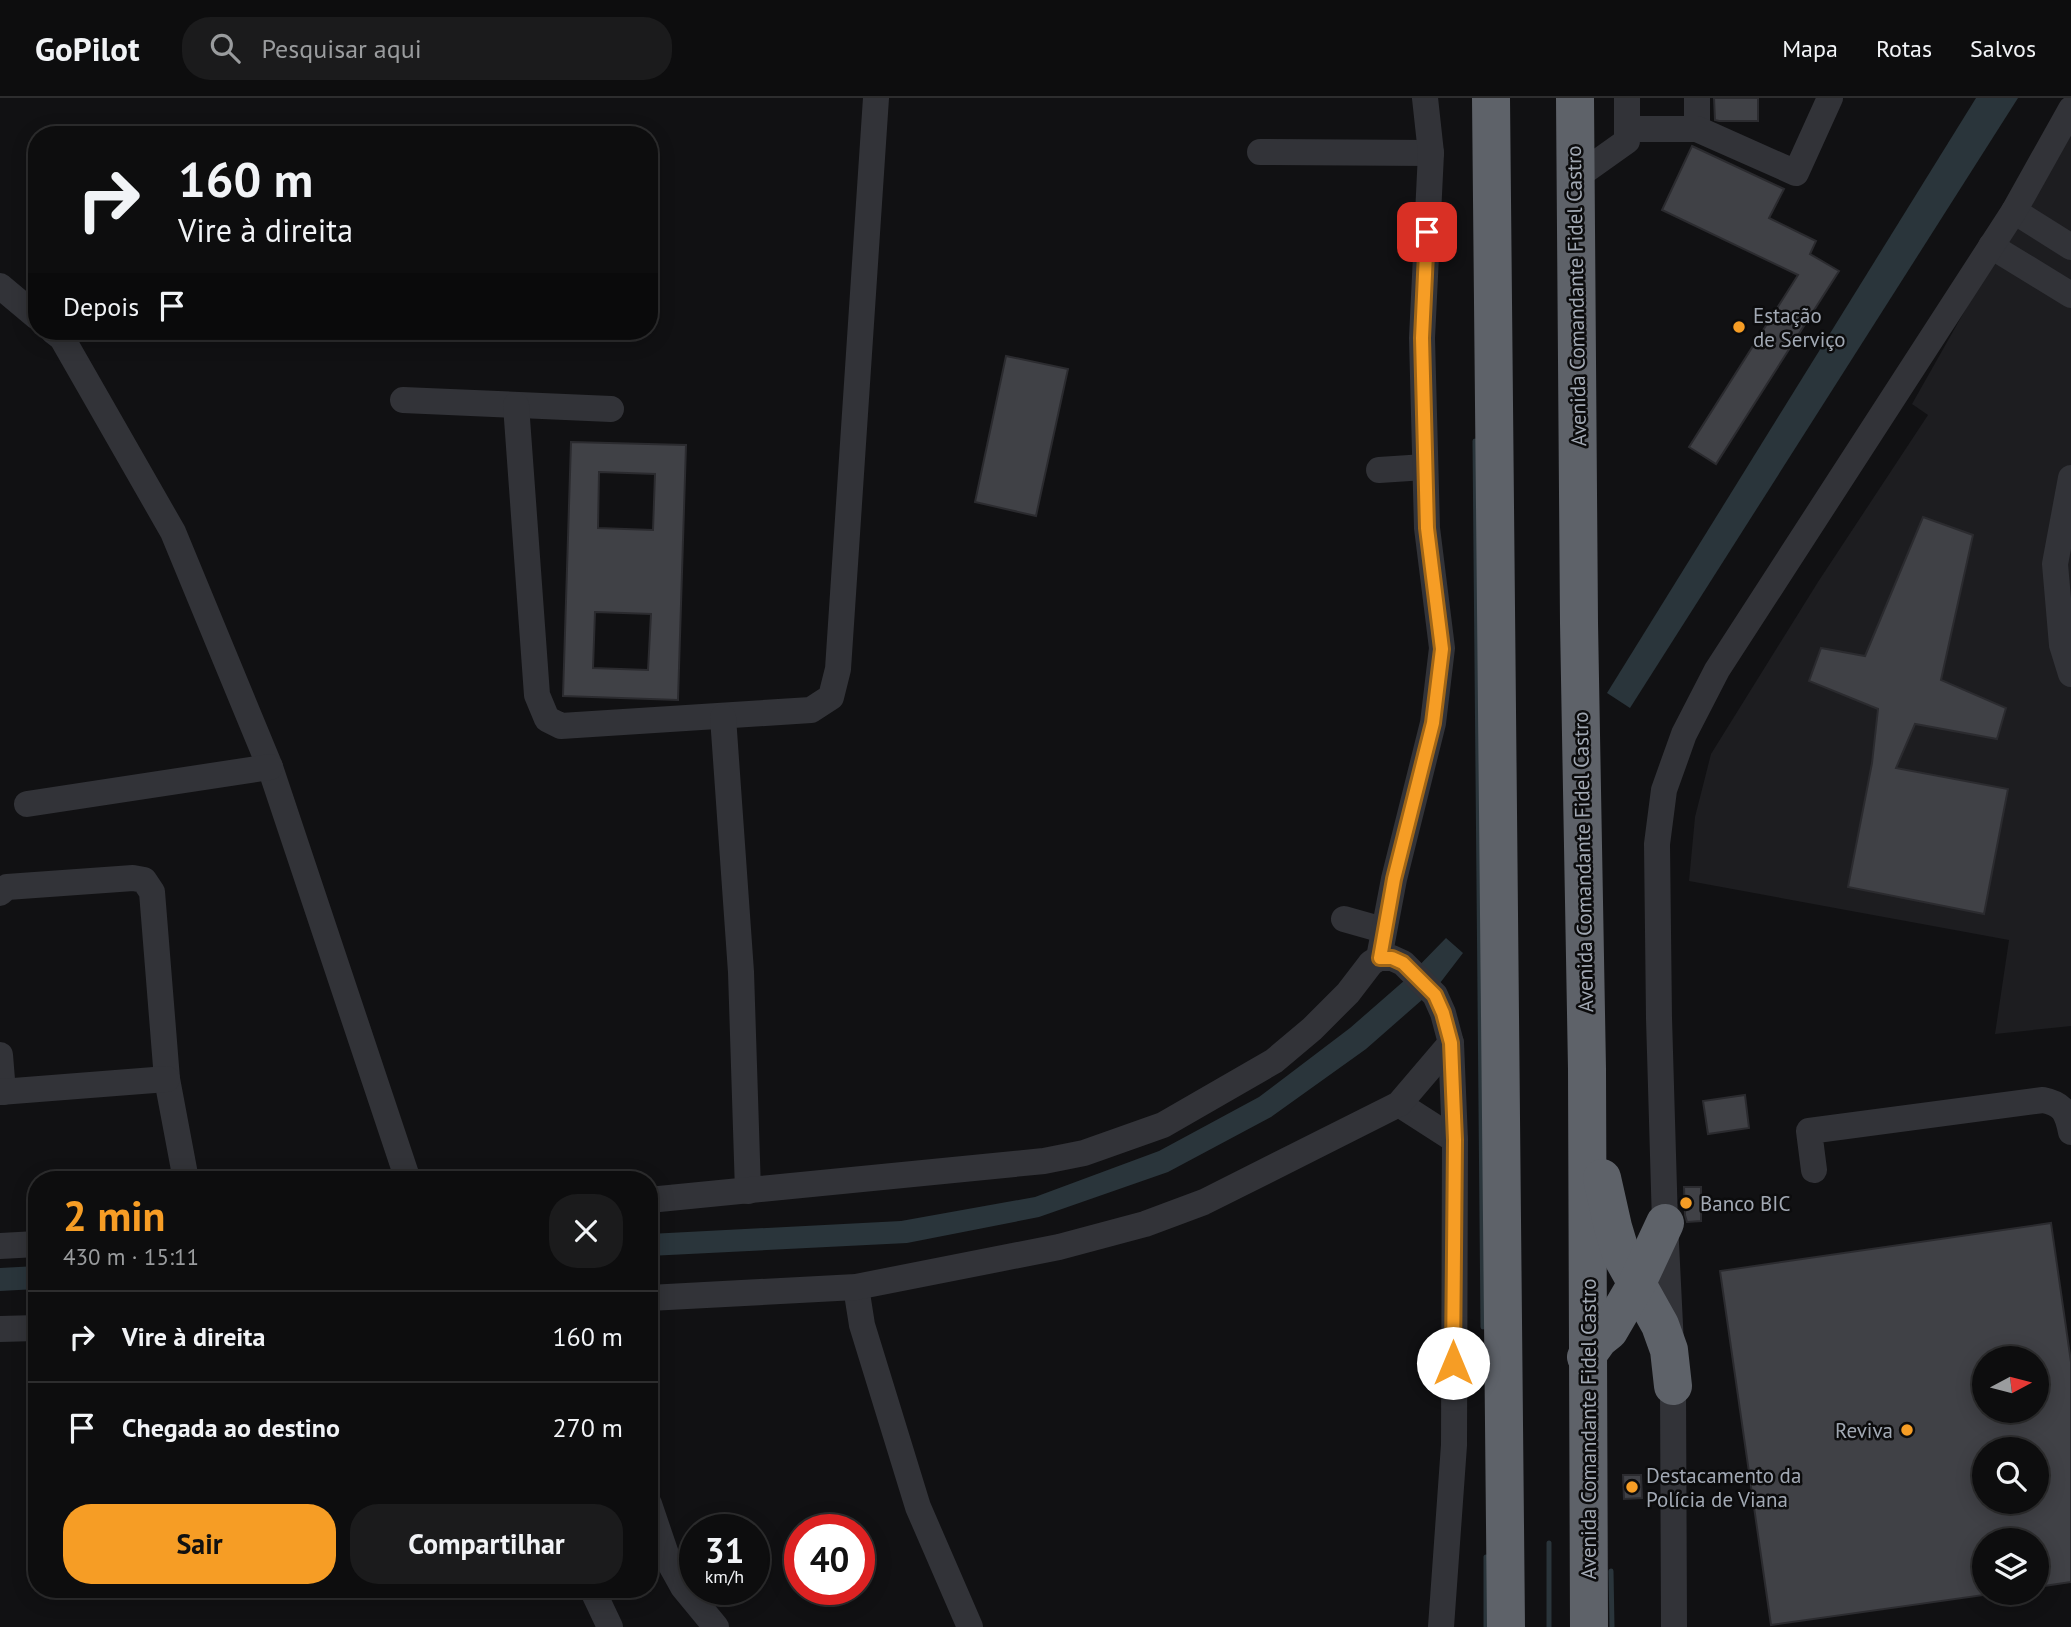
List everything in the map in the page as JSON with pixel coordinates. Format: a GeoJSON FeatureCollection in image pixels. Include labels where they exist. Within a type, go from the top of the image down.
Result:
{"type":"FeatureCollection","features":[{"type":"Feature","properties":{"kind":"highway"},"geometry":{"type":"LineString","coordinates":[[1490,98],[1506,1627]]}},
{"type":"Feature","properties":{"kind":"highway","name":"Avenida Comandante Fidel Castro"},"geometry":{"type":"LineString","coordinates":[[1575,98],[1587,1069],[1598,1344],[1589,1627]]}},
{"type":"Feature","properties":{"kind":"highway"},"geometry":{"type":"LineString","coordinates":[[1587,1069],[1596,1148],[1613,1227],[1622,1256],[1660,1325],[1671,1368]]}},
{"type":"Feature","properties":{"kind":"highway"},"geometry":{"type":"LineString","coordinates":[[1598,1344],[1637,1283],[1665,1223]]}},
{"type":"Feature","properties":{"kind":"highway"},"geometry":{"type":"LineString","coordinates":[[1598,1344],[1621,1325],[1644,1324],[1660,1337],[1671,1368]]}},
{"type":"Feature","properties":{"kind":"street"},"geometry":{"type":"LineString","coordinates":[[516,405],[537,695],[547,719],[561,726],[811,710],[831,697],[838,669],[876,98]]}},
{"type":"Feature","properties":{"kind":"street"},"geometry":{"type":"LineString","coordinates":[[1425,98],[1431,153],[1422,338],[1427,528],[1420,576],[1442,649],[1433,723],[1383,930],[1391,960],[1435,995],[1451,1043],[1455,1140],[1454,1445],[1441,1627]]}},
{"type":"Feature","properties":{"kind":"street"},"geometry":{"type":"LineString","coordinates":[[1575,178],[1627,141],[1627,98]]}},
{"type":"Feature","properties":{"kind":"street"},"geometry":{"type":"LineString","coordinates":[[1697,98],[1697,129]]}},
{"type":"Feature","properties":{"kind":"street"},"geometry":{"type":"LineString","coordinates":[[1627,129],[1697,129],[1796,173],[1830,98]]}},
{"type":"Feature","properties":{"kind":"street"},"geometry":{"type":"LineString","coordinates":[[1674,1627],[1671,1368],[1659,1018],[1657,844],[1664,790],[1684,734],[1717,670],[2014,211],[2071,110]]}},
{"type":"Feature","properties":{"kind":"street"},"geometry":{"type":"LineString","coordinates":[[1260,152],[1431,153]]}},
{"type":"Feature","properties":{"kind":"street"},"geometry":{"type":"LineString","coordinates":[[2014,211],[2071,247]]}},
{"type":"Feature","properties":{"kind":"street"},"geometry":{"type":"LineString","coordinates":[[1991,246],[2071,295]]}},
{"type":"Feature","properties":{"kind":"street"},"geometry":{"type":"LineString","coordinates":[[0,286],[28,309]]}},
{"type":"Feature","properties":{"kind":"street"},"geometry":{"type":"LineString","coordinates":[[63,340],[173,532],[270,767],[405,1171]]}},
{"type":"Feature","properties":{"kind":"street"},"geometry":{"type":"LineString","coordinates":[[403,400],[611,409]]}},
{"type":"Feature","properties":{"kind":"street"},"geometry":{"type":"LineString","coordinates":[[1379,470],[1425,467]]}},
{"type":"Feature","properties":{"kind":"street"},"geometry":{"type":"LineString","coordinates":[[2071,478],[2055,564],[2062,645],[2071,674]]}},
{"type":"Feature","properties":{"kind":"street"},"geometry":{"type":"LineString","coordinates":[[723,716],[741,972],[748,1191]]}},
{"type":"Feature","properties":{"kind":"street"},"geometry":{"type":"LineString","coordinates":[[27,804],[270,767]]}},
{"type":"Feature","properties":{"kind":"street"},"geometry":{"type":"LineString","coordinates":[[0,893],[7,887],[133,878],[144,880],[152,892],[167,1079],[184,1171]]}},
{"type":"Feature","properties":{"kind":"street"},"geometry":{"type":"LineString","coordinates":[[1344,919],[1383,930]]}},
{"type":"Feature","properties":{"kind":"street"},"geometry":{"type":"LineString","coordinates":[[658,1199],[1044,1161],[1084,1153],[1130,1138],[1163,1125],[1274,1061],[1312,1030],[1348,993],[1371,963],[1391,960]]}},
{"type":"Feature","properties":{"kind":"street"},"geometry":{"type":"LineString","coordinates":[[658,1298],[856,1287],[1059,1247],[1145,1224],[1204,1202],[1399,1104],[1451,1043]]}},
{"type":"Feature","properties":{"kind":"street"},"geometry":{"type":"LineString","coordinates":[[0,1055],[2,1092],[167,1079]]}},
{"type":"Feature","properties":{"kind":"street"},"geometry":{"type":"LineString","coordinates":[[1814,1170],[1809,1131],[2043,1100],[2056,1103],[2065,1112],[2071,1132]]}},
{"type":"Feature","properties":{"kind":"street"},"geometry":{"type":"LineString","coordinates":[[1399,1104],[1455,1140]]}},
{"type":"Feature","properties":{"kind":"street"},"geometry":{"type":"LineString","coordinates":[[0,1246],[28,1244]]}},
{"type":"Feature","properties":{"kind":"street"},"geometry":{"type":"LineString","coordinates":[[856,1287],[862,1325],[918,1507],[970,1627]]}},
{"type":"Feature","properties":{"kind":"street"},"geometry":{"type":"LineString","coordinates":[[0,1329],[28,1328]]}},
{"type":"Feature","properties":{"kind":"street"},"geometry":{"type":"LineString","coordinates":[[1453,1363],[1504,1363]]}},
{"type":"Feature","properties":{"kind":"street"},"geometry":{"type":"LineString","coordinates":[[658,1531],[668,1560],[683,1587],[716,1627]]}},
{"type":"Feature","properties":{"kind":"street"},"geometry":{"type":"LineString","coordinates":[[596,1598],[610,1627]]}},
{"type":"Feature","properties":{"kind":"shaded area"},"geometry":{"type":"Polygon","coordinates":[[[1976,98],[2018,98],[1630,708],[1607,693],[1976,98]]]}},
{"type":"Feature","properties":{"kind":"shaded area"},"geometry":{"type":"Polygon","coordinates":[[[2071,123],[2071,1026],[1995,1034],[2009,940],[1689,881],[1695,817],[1711,754],[1818,582],[1928,415],[1912,404],[2071,123]]]}},
{"type":"Feature","properties":{"kind":"shaded area"},"geometry":{"type":"Polygon","coordinates":[[[1446,938],[1463,953],[1440,983],[1366,1049],[1271,1117],[1168,1172],[1039,1217],[907,1243],[658,1256],[658,1234],[901,1221],[1035,1197],[1159,1151],[1259,1097],[1350,1028],[1405,980],[1446,938]]]}},
{"type":"Feature","properties":{"kind":"shaded area"},"geometry":{"type":"Polygon","coordinates":[[[28,1266],[28,1289],[0,1291],[0,1268],[28,1266]]]}},
{"type":"Feature","properties":{"kind":"building"},"geometry":{"type":"Polygon","coordinates":[[[1714,98],[1758,98],[1758,121],[1715,120],[1714,98]]]}},
{"type":"Feature","properties":{"kind":"building"},"geometry":{"type":"Polygon","coordinates":[[[1692,146],[1784,189],[1769,218],[1816,241],[1810,254],[1839,271],[1716,464],[1689,447],[1798,275],[1662,210],[1692,146]]]}},
{"type":"Feature","properties":{"kind":"building"},"geometry":{"type":"Polygon","coordinates":[[[1006,356],[1068,369],[1036,516],[975,502],[1006,356]]]}},
{"type":"Feature","properties":{"kind":"building"},"geometry":{"type":"Polygon","coordinates":[[[571,442],[686,445],[678,700],[563,696],[571,442]],[[599,472],[598,528],[653,530],[655,474],[599,472]],[[595,612],[593,668],[648,670],[651,614],[595,612]]]}},
{"type":"Feature","properties":{"kind":"building"},"geometry":{"type":"Polygon","coordinates":[[[1923,517],[1973,535],[1941,680],[2006,708],[1997,739],[1915,724],[1896,768],[2008,789],[1984,914],[1848,887],[1872,763],[1878,709],[1809,681],[1821,648],[1865,656],[1923,517]]]}},
{"type":"Feature","properties":{"kind":"building"},"geometry":{"type":"Polygon","coordinates":[[[1745,1095],[1749,1128],[1708,1134],[1703,1101],[1745,1095]]]}},
{"type":"Feature","properties":{"kind":"building"},"geometry":{"type":"Polygon","coordinates":[[[1684,1187],[1701,1187],[1701,1221],[1687,1222],[1684,1187]]]}},
{"type":"Feature","properties":{"kind":"building","name":"Reviva"},"geometry":{"type":"Polygon","coordinates":[[[2051,1223],[2071,1362],[2071,1582],[2049,1585],[2049,1528],[1972,1528],[1972,1597],[1771,1625],[1720,1271],[2051,1223]]]}},
{"type":"Feature","properties":{"kind":"building","name":"Destacamento da Polícia de Viana"},"geometry":{"type":"Polygon","coordinates":[[[1623,1475],[1641,1475],[1642,1498],[1624,1499],[1623,1475]]]}},
{"type":"Feature","properties":{"kind":"waterway"},"geometry":{"type":"LineString","coordinates":[[1475,441],[1483,1327]]}},
{"type":"Feature","properties":{"kind":"waterway"},"geometry":{"type":"LineString","coordinates":[[1549,1543],[1549,1627]]}},
{"type":"Feature","properties":{"kind":"waterway"},"geometry":{"type":"LineString","coordinates":[[1486,1557],[1486,1627]]}},
{"type":"Feature","properties":{"kind":"waterway"},"geometry":{"type":"LineString","coordinates":[[1611,1571],[1612,1627]]}},
{"type":"Feature","properties":{"kind":"place","name":"Estação de Serviço"},"geometry":{"type":"Point","coordinates":[1739,327]}},
{"type":"Feature","properties":{"kind":"place","name":"Banco BIC"},"geometry":{"type":"Point","coordinates":[1686,1203]}},
{"type":"Feature","properties":{"kind":"place","name":"Reviva"},"geometry":{"type":"Point","coordinates":[1907,1430]}},
{"type":"Feature","properties":{"kind":"place","name":"Destacamento da Polícia de Viana"},"geometry":{"type":"Point","coordinates":[1632,1487]}},
{"type":"Feature","properties":{"kind":"route"},"geometry":{"type":"LineString","coordinates":[[1427,232],[1422,338],[1427,528],[1442,649],[1433,723],[1394,879],[1380,958],[1392,958],[1403,963],[1435,995],[1451,1043],[1455,1140],[1453,1363]]}}]}
